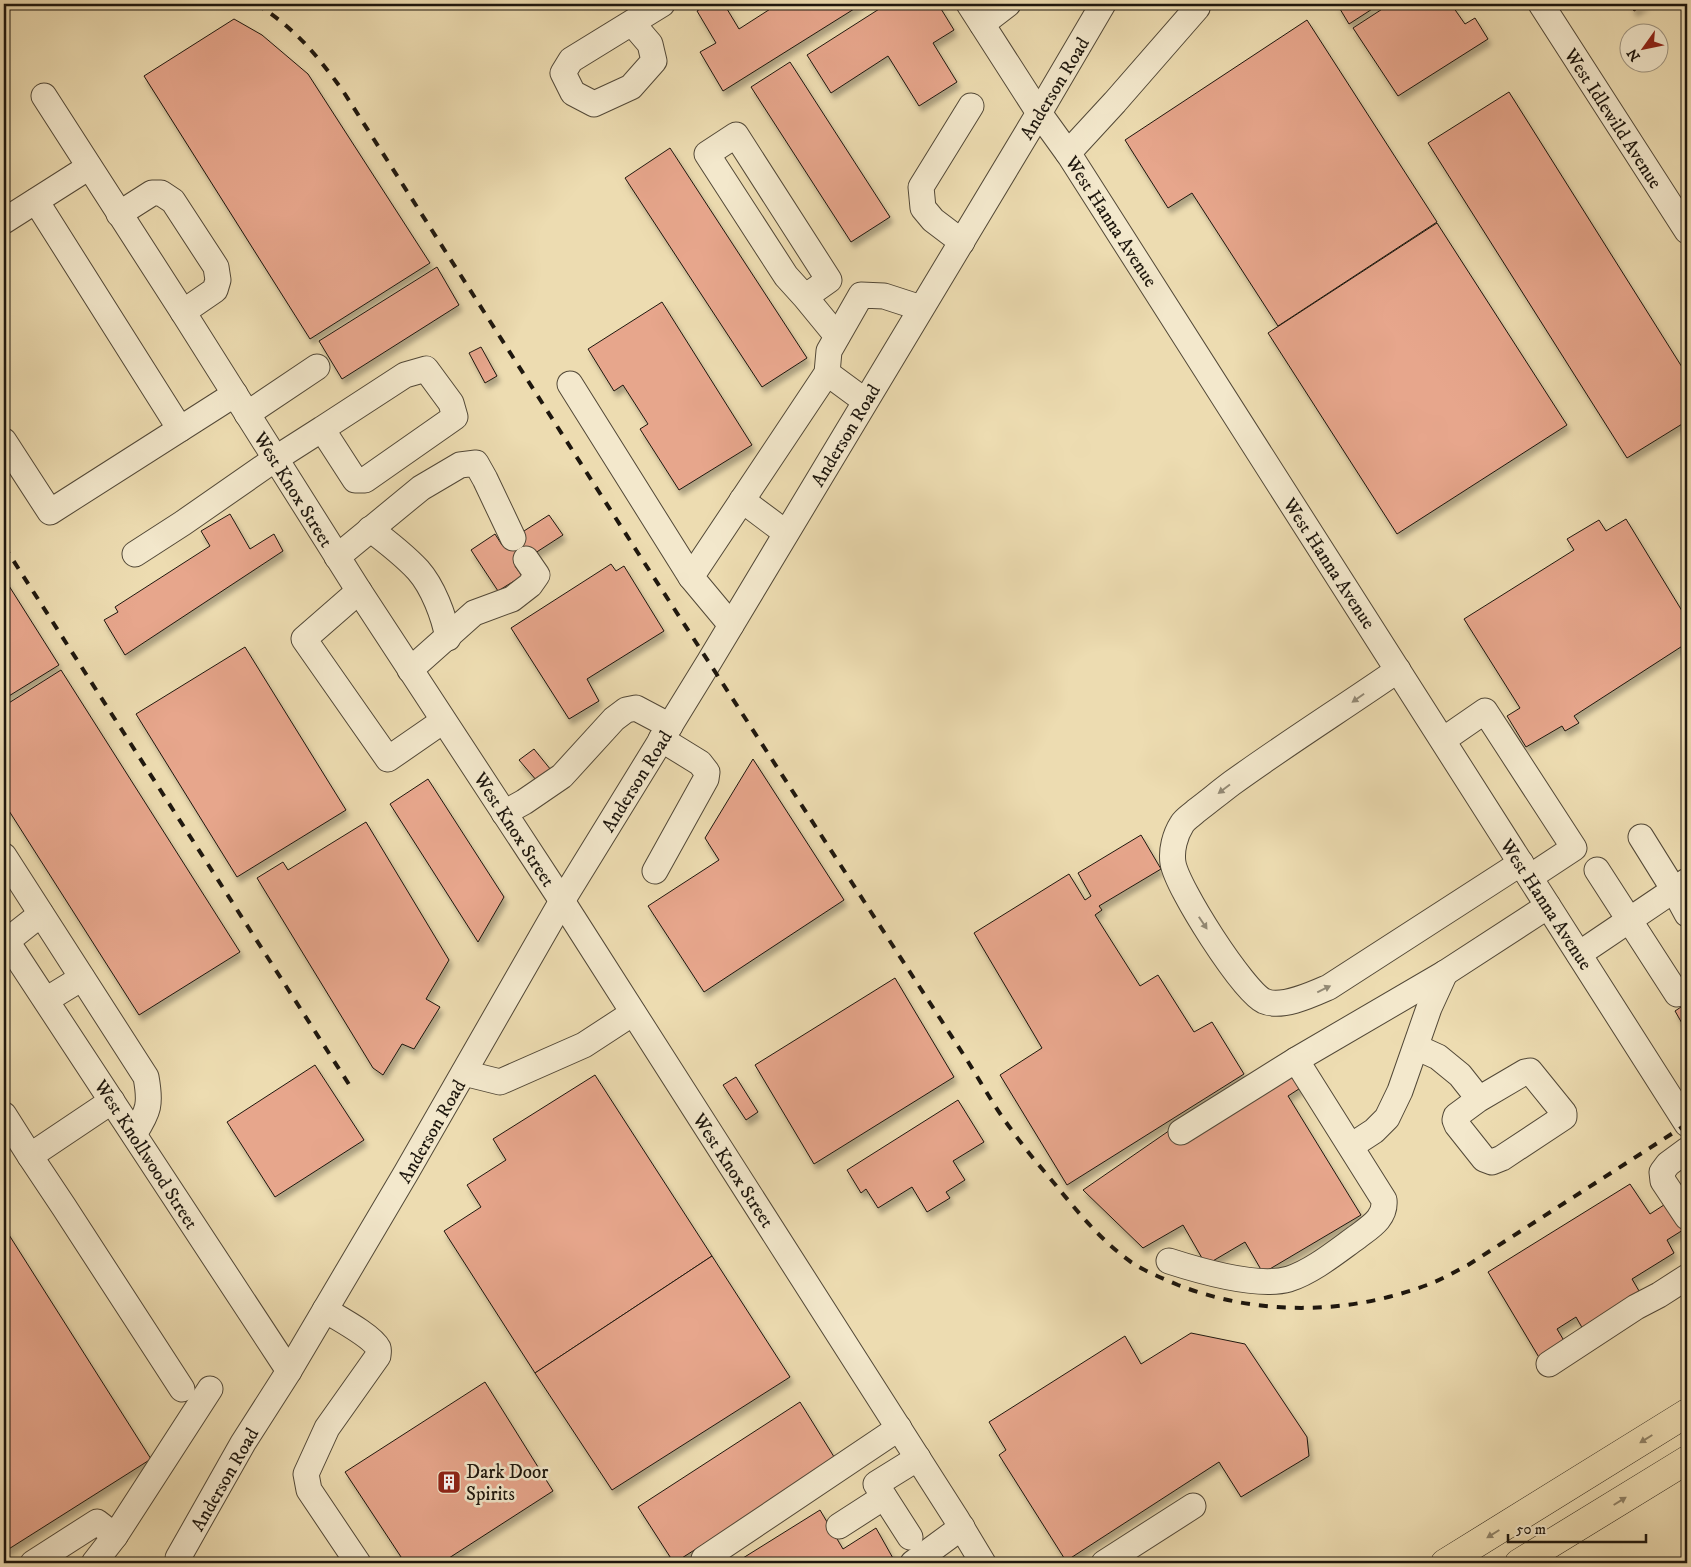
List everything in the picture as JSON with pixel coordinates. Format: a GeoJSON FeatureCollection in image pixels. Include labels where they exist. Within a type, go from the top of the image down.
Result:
{"type":"FeatureCollection","features":[{"type":"Feature","properties":{"kind":"main road"},"geometry":{"type":"LineString","coordinates":[[1445,1563],[1687,1413]]}},
{"type":"Feature","properties":{"kind":"main road"},"geometry":{"type":"LineString","coordinates":[[1519,1563],[1687,1460]]}},
{"type":"Feature","properties":{"kind":"street"},"geometry":{"type":"LineString","coordinates":[[632,23],[662,4]]}},
{"type":"Feature","properties":{"kind":"street","name":"West Hanna Avenue"},"geometry":{"type":"LineString","coordinates":[[969,4],[1039,113],[1068,153],[1687,1124]]}},
{"type":"Feature","properties":{"kind":"street"},"geometry":{"type":"LineString","coordinates":[[982,24],[1008,4]]}},
{"type":"Feature","properties":{"kind":"street","name":"Anderson Road"},"geometry":{"type":"LineString","coordinates":[[179,1563],[178,1558],[243,1443],[290,1371],[562,901],[786,534],[1103,4]]}},
{"type":"Feature","properties":{"kind":"street"},"geometry":{"type":"LineString","coordinates":[[1068,153],[1116,102],[1197,8],[1195,4]]}},
{"type":"Feature","properties":{"kind":"street","name":"West Idlewild Avenue"},"geometry":{"type":"LineString","coordinates":[[1540,4],[1687,231]]}},
{"type":"Feature","properties":{"kind":"street","name":"West Knox Street"},"geometry":{"type":"LineString","coordinates":[[44,96],[337,557],[562,901],[962,1527],[983,1563]]}},
{"type":"Feature","properties":{"kind":"street"},"geometry":{"type":"LineString","coordinates":[[962,242],[933,220],[923,208],[921,187],[971,106]]}},
{"type":"Feature","properties":{"kind":"street"},"geometry":{"type":"LineString","coordinates":[[806,297],[829,280],[736,135],[707,154],[786,276],[806,297],[837,336]]}},
{"type":"Feature","properties":{"kind":"street"},"geometry":{"type":"LineString","coordinates":[[4,222],[89,168]]}},
{"type":"Feature","properties":{"kind":"street"},"geometry":{"type":"LineString","coordinates":[[119,214],[152,193],[162,193],[173,200],[216,267],[218,280],[215,290],[183,312]]}},
{"type":"Feature","properties":{"kind":"street"},"geometry":{"type":"LineString","coordinates":[[36,202],[180,429]]}},
{"type":"Feature","properties":{"kind":"street"},"geometry":{"type":"LineString","coordinates":[[691,577],[827,373],[829,351],[861,295],[884,296],[922,308]]}},
{"type":"Feature","properties":{"kind":"street"},"geometry":{"type":"LineString","coordinates":[[4,441],[50,512],[180,429],[241,404],[317,367]]}},
{"type":"Feature","properties":{"kind":"street"},"geometry":{"type":"LineString","coordinates":[[134,554],[183,523],[275,459],[405,375],[426,369],[451,403],[455,417],[365,480],[355,480],[322,429]]}},
{"type":"Feature","properties":{"kind":"street"},"geometry":{"type":"LineString","coordinates":[[827,373],[865,401]]}},
{"type":"Feature","properties":{"kind":"street"},"geometry":{"type":"LineString","coordinates":[[570,384],[691,577],[731,625]]}},
{"type":"Feature","properties":{"kind":"street"},"geometry":{"type":"LineString","coordinates":[[337,557],[422,488],[460,465],[476,463],[513,538]]}},
{"type":"Feature","properties":{"kind":"street"},"geometry":{"type":"LineString","coordinates":[[742,500],[786,534]]}},
{"type":"Feature","properties":{"kind":"street"},"geometry":{"type":"LineString","coordinates":[[370,529],[419,571],[436,600],[445,623],[448,638]]}},
{"type":"Feature","properties":{"kind":"street"},"geometry":{"type":"LineString","coordinates":[[410,670],[474,613],[512,599],[530,585],[537,575],[526,558]]}},
{"type":"Feature","properties":{"kind":"street"},"geometry":{"type":"LineString","coordinates":[[359,591],[304,639],[388,759],[443,720]]}},
{"type":"Feature","properties":{"kind":"street"},"geometry":{"type":"LineString","coordinates":[[1398,670],[1221,791],[1183,823],[1174,841],[1173,863],[1180,883],[1200,919],[1248,988],[1265,1002],[1285,1003],[1304,998],[1329,986],[1526,870],[1574,848],[1485,711],[1443,740]]}},
{"type":"Feature","properties":{"kind":"street"},"geometry":{"type":"LineString","coordinates":[[504,814],[562,776],[614,719],[626,710],[636,708],[700,762],[707,772],[706,779],[655,871]]}},
{"type":"Feature","properties":{"kind":"street"},"geometry":{"type":"LineString","coordinates":[[1641,837],[1681,885],[1687,914]]}},
{"type":"Feature","properties":{"kind":"street"},"geometry":{"type":"LineString","coordinates":[[4,856],[146,1077],[149,1104],[145,1117],[134,1134]]}},
{"type":"Feature","properties":{"kind":"street"},"geometry":{"type":"LineString","coordinates":[[1597,870],[1677,994]]}},
{"type":"Feature","properties":{"kind":"street"},"geometry":{"type":"LineString","coordinates":[[1579,954],[1681,885]]}},
{"type":"Feature","properties":{"kind":"street"},"geometry":{"type":"LineString","coordinates":[[1181,1132],[1296,1060],[1445,972],[1548,906]]}},
{"type":"Feature","properties":{"kind":"street"},"geometry":{"type":"LineString","coordinates":[[5,939],[41,914]]}},
{"type":"Feature","properties":{"kind":"street","name":"West Knollwood Street"},"geometry":{"type":"LineString","coordinates":[[5,939],[290,1371]]}},
{"type":"Feature","properties":{"kind":"street"},"geometry":{"type":"LineString","coordinates":[[1350,1146],[1374,1131],[1386,1118],[1400,1091],[1429,1008],[1445,972]]}},
{"type":"Feature","properties":{"kind":"street"},"geometry":{"type":"LineString","coordinates":[[46,1000],[82,978]]}},
{"type":"Feature","properties":{"kind":"street"},"geometry":{"type":"LineString","coordinates":[[464,1073],[500,1082],[584,1045],[633,1013]]}},
{"type":"Feature","properties":{"kind":"street"},"geometry":{"type":"LineString","coordinates":[[1416,1048],[1438,1058],[1460,1076],[1479,1099]]}},
{"type":"Feature","properties":{"kind":"street"},"geometry":{"type":"LineString","coordinates":[[1169,1261],[1192,1268],[1252,1280],[1275,1281],[1287,1279],[1299,1275],[1323,1260],[1360,1235],[1379,1219],[1385,1209],[1384,1200],[1296,1060]]}},
{"type":"Feature","properties":{"kind":"street"},"geometry":{"type":"LineString","coordinates":[[30,1156],[112,1101]]}},
{"type":"Feature","properties":{"kind":"street"},"geometry":{"type":"LineString","coordinates":[[4,1115],[182,1389]]}},
{"type":"Feature","properties":{"kind":"street"},"geometry":{"type":"LineString","coordinates":[[1687,1150],[1668,1164],[1662,1172],[1663,1181],[1687,1217]]}},
{"type":"Feature","properties":{"kind":"street"},"geometry":{"type":"LineString","coordinates":[[1549,1364],[1636,1307],[1687,1277]]}},
{"type":"Feature","properties":{"kind":"street"},"geometry":{"type":"LineString","coordinates":[[325,1310],[362,1332],[379,1351],[378,1356],[327,1428],[306,1474],[309,1490],[358,1563]]}},
{"type":"Feature","properties":{"kind":"street"},"geometry":{"type":"LineString","coordinates":[[94,1563],[115,1536],[210,1389]]}},
{"type":"Feature","properties":{"kind":"street"},"geometry":{"type":"LineString","coordinates":[[704,1559],[899,1428]]}},
{"type":"Feature","properties":{"kind":"street"},"geometry":{"type":"LineString","coordinates":[[910,1537],[876,1484],[918,1458]]}},
{"type":"Feature","properties":{"kind":"street"},"geometry":{"type":"LineString","coordinates":[[839,1526],[884,1497]]}},
{"type":"Feature","properties":{"kind":"street"},"geometry":{"type":"LineString","coordinates":[[1104,1563],[1193,1506]]}},
{"type":"Feature","properties":{"kind":"street"},"geometry":{"type":"LineString","coordinates":[[33,1563],[97,1522],[115,1536]]}},
{"type":"Feature","properties":{"kind":"street"},"geometry":{"type":"LineString","coordinates":[[913,1563],[962,1527]]}},
{"type":"Feature","properties":{"kind":"building"},"geometry":{"type":"Polygon","coordinates":[[[708,4],[724,4],[739,29],[778,4],[862,4],[723,91],[700,52],[716,43],[697,11],[708,4]]]}},
{"type":"Feature","properties":{"kind":"building"},"geometry":{"type":"Polygon","coordinates":[[[887,4],[908,4],[911,8],[917,4],[938,4],[954,30],[933,43],[957,82],[919,106],[888,56],[831,93],[807,55],[887,4]]]}},
{"type":"Feature","properties":{"kind":"building"},"geometry":{"type":"Polygon","coordinates":[[[1337,4],[1380,4],[1349,24],[1337,4]]]}},
{"type":"Feature","properties":{"kind":"building"},"geometry":{"type":"Polygon","coordinates":[[[1390,4],[1451,4],[1465,24],[1475,18],[1488,39],[1398,96],[1353,28],[1390,4]]]}},
{"type":"Feature","properties":{"kind":"building"},"geometry":{"type":"Polygon","coordinates":[[[1630,4],[1646,4],[1634,11],[1630,4]]]}},
{"type":"Feature","properties":{"kind":"building"},"geometry":{"type":"Polygon","coordinates":[[[234,19],[262,35],[308,74],[430,263],[310,339],[144,76],[234,19]]]}},
{"type":"Feature","properties":{"kind":"building"},"geometry":{"type":"Polygon","coordinates":[[[1307,20],[1437,222],[1278,326],[1192,193],[1168,208],[1125,140],[1307,20]]]}},
{"type":"Feature","properties":{"kind":"building"},"geometry":{"type":"Polygon","coordinates":[[[790,62],[890,217],[851,242],[751,87],[790,62]]]}},
{"type":"Feature","properties":{"kind":"building"},"geometry":{"type":"Polygon","coordinates":[[[1509,92],[1687,375],[1687,421],[1627,458],[1428,143],[1509,92]]]}},
{"type":"Feature","properties":{"kind":"building"},"geometry":{"type":"Polygon","coordinates":[[[670,148],[807,358],[762,387],[625,178],[670,148]]]}},
{"type":"Feature","properties":{"kind":"building"},"geometry":{"type":"Polygon","coordinates":[[[1437,223],[1567,425],[1397,534],[1268,333],[1437,223]]]}},
{"type":"Feature","properties":{"kind":"building"},"geometry":{"type":"Polygon","coordinates":[[[437,267],[459,305],[342,379],[319,341],[437,267]]]}},
{"type":"Feature","properties":{"kind":"building"},"geometry":{"type":"Polygon","coordinates":[[[662,302],[752,445],[679,490],[640,429],[648,424],[623,385],[614,391],[588,349],[662,302]]]}},
{"type":"Feature","properties":{"kind":"building"},"geometry":{"type":"Polygon","coordinates":[[[481,347],[497,376],[485,383],[469,353],[481,347]]]}},
{"type":"Feature","properties":{"kind":"building"},"geometry":{"type":"Polygon","coordinates":[[[230,514],[250,549],[274,534],[283,551],[125,655],[104,620],[118,612],[115,607],[210,546],[201,531],[230,514]]]}},
{"type":"Feature","properties":{"kind":"building"},"geometry":{"type":"Polygon","coordinates":[[[549,515],[563,535],[515,566],[522,576],[498,591],[471,550],[495,534],[502,545],[549,515]]]}},
{"type":"Feature","properties":{"kind":"building"},"geometry":{"type":"Polygon","coordinates":[[[1626,519],[1687,619],[1687,643],[1574,716],[1579,723],[1565,731],[1562,726],[1526,747],[1507,716],[1520,708],[1464,619],[1574,550],[1567,539],[1599,520],[1606,531],[1626,519]]]}},
{"type":"Feature","properties":{"kind":"building"},"geometry":{"type":"Polygon","coordinates":[[[611,564],[616,571],[624,566],[664,631],[587,679],[599,701],[569,719],[511,628],[611,564]]]}},
{"type":"Feature","properties":{"kind":"building"},"geometry":{"type":"Polygon","coordinates":[[[4,578],[59,665],[4,699],[4,578]]]}},
{"type":"Feature","properties":{"kind":"building"},"geometry":{"type":"Polygon","coordinates":[[[245,647],[346,810],[237,877],[136,714],[245,647]]]}},
{"type":"Feature","properties":{"kind":"building"},"geometry":{"type":"Polygon","coordinates":[[[61,670],[240,952],[139,1015],[4,803],[4,706],[61,670]]]}},
{"type":"Feature","properties":{"kind":"building"},"geometry":{"type":"Polygon","coordinates":[[[534,749],[551,770],[537,781],[519,760],[534,749]]]}},
{"type":"Feature","properties":{"kind":"building"},"geometry":{"type":"Polygon","coordinates":[[[753,759],[844,900],[704,992],[648,906],[719,860],[705,838],[753,759]]]}},
{"type":"Feature","properties":{"kind":"building"},"geometry":{"type":"Polygon","coordinates":[[[428,779],[504,897],[478,942],[390,804],[428,779]]]}},
{"type":"Feature","properties":{"kind":"building"},"geometry":{"type":"Polygon","coordinates":[[[366,822],[449,960],[426,999],[440,1007],[414,1049],[402,1044],[383,1075],[373,1068],[257,878],[283,862],[288,870],[366,822]]]}},
{"type":"Feature","properties":{"kind":"building"},"geometry":{"type":"Polygon","coordinates":[[[1141,835],[1161,869],[1099,906],[1102,910],[1095,915],[1140,986],[1158,975],[1194,1032],[1212,1022],[1244,1074],[1067,1185],[1000,1075],[1042,1048],[974,933],[1069,874],[1085,900],[1091,896],[1078,873],[1141,835]]]}},
{"type":"Feature","properties":{"kind":"building"},"geometry":{"type":"Polygon","coordinates":[[[895,978],[954,1077],[814,1164],[755,1065],[895,978]]]}},
{"type":"Feature","properties":{"kind":"building"},"geometry":{"type":"Polygon","coordinates":[[[1687,1003],[1687,1032],[1675,1011],[1687,1003]]]}},
{"type":"Feature","properties":{"kind":"building"},"geometry":{"type":"Polygon","coordinates":[[[315,1065],[364,1140],[275,1197],[227,1122],[315,1065]]]}},
{"type":"Feature","properties":{"kind":"building"},"geometry":{"type":"Polygon","coordinates":[[[1293,1070],[1302,1087],[1288,1096],[1361,1215],[1263,1273],[1245,1242],[1206,1265],[1183,1225],[1143,1248],[1083,1190],[1173,1128],[1293,1070]]]}},
{"type":"Feature","properties":{"kind":"building"},"geometry":{"type":"Polygon","coordinates":[[[595,1075],[712,1256],[535,1373],[444,1231],[481,1207],[467,1185],[506,1160],[493,1139],[595,1075]]]}},
{"type":"Feature","properties":{"kind":"building"},"geometry":{"type":"Polygon","coordinates":[[[736,1077],[758,1112],[746,1120],[723,1085],[736,1077]]]}},
{"type":"Feature","properties":{"kind":"building"},"geometry":{"type":"Polygon","coordinates":[[[958,1100],[984,1142],[953,1161],[965,1180],[946,1192],[950,1198],[927,1212],[912,1187],[878,1208],[866,1189],[861,1193],[847,1170],[958,1100]]]}},
{"type":"Feature","properties":{"kind":"building"},"geometry":{"type":"Polygon","coordinates":[[[1630,1184],[1650,1214],[1667,1203],[1683,1230],[1667,1240],[1674,1253],[1632,1279],[1642,1296],[1584,1331],[1576,1317],[1557,1329],[1566,1344],[1540,1359],[1488,1272],[1630,1184]]]}},
{"type":"Feature","properties":{"kind":"building"},"geometry":{"type":"Polygon","coordinates":[[[4,1227],[151,1459],[4,1552],[4,1227]]]}},
{"type":"Feature","properties":{"kind":"building"},"geometry":{"type":"Polygon","coordinates":[[[712,1256],[790,1377],[612,1490],[535,1373],[712,1256]]]}},
{"type":"Feature","properties":{"kind":"building"},"geometry":{"type":"Polygon","coordinates":[[[1191,1333],[1245,1344],[1307,1437],[1309,1456],[1241,1497],[1219,1462],[1066,1561],[999,1455],[1006,1450],[989,1422],[1125,1336],[1141,1364],[1191,1333]]]}},
{"type":"Feature","properties":{"kind":"building","name":"Dark Door Spirits"},"geometry":{"type":"Polygon","coordinates":[[[485,1382],[553,1491],[449,1558],[453,1563],[405,1563],[345,1472],[485,1382]]]}},
{"type":"Feature","properties":{"kind":"building"},"geometry":{"type":"Polygon","coordinates":[[[800,1402],[836,1460],[674,1563],[638,1507],[800,1402]]]}},
{"type":"Feature","properties":{"kind":"building"},"geometry":{"type":"Polygon","coordinates":[[[820,1510],[843,1549],[876,1528],[894,1560],[889,1563],[735,1563],[820,1510]]]}},
{"type":"Feature","properties":{"kind":"railway"},"geometry":{"type":"LineString","coordinates":[[256,4],[294,32],[324,65],[343,91],[638,553],[1001,1115],[1030,1155],[1075,1209],[1101,1237],[1131,1262],[1154,1275],[1208,1295],[1271,1307],[1334,1306],[1366,1302],[1397,1295],[1432,1283],[1468,1265],[1687,1124]]}},
{"type":"Feature","properties":{"kind":"railway"},"geometry":{"type":"LineString","coordinates":[[4,546],[350,1086]]}},
{"type":"Feature","properties":{"kind":"place","name":"Dark Door Spirits"},"geometry":{"type":"Point","coordinates":[449,1482]}}]}
